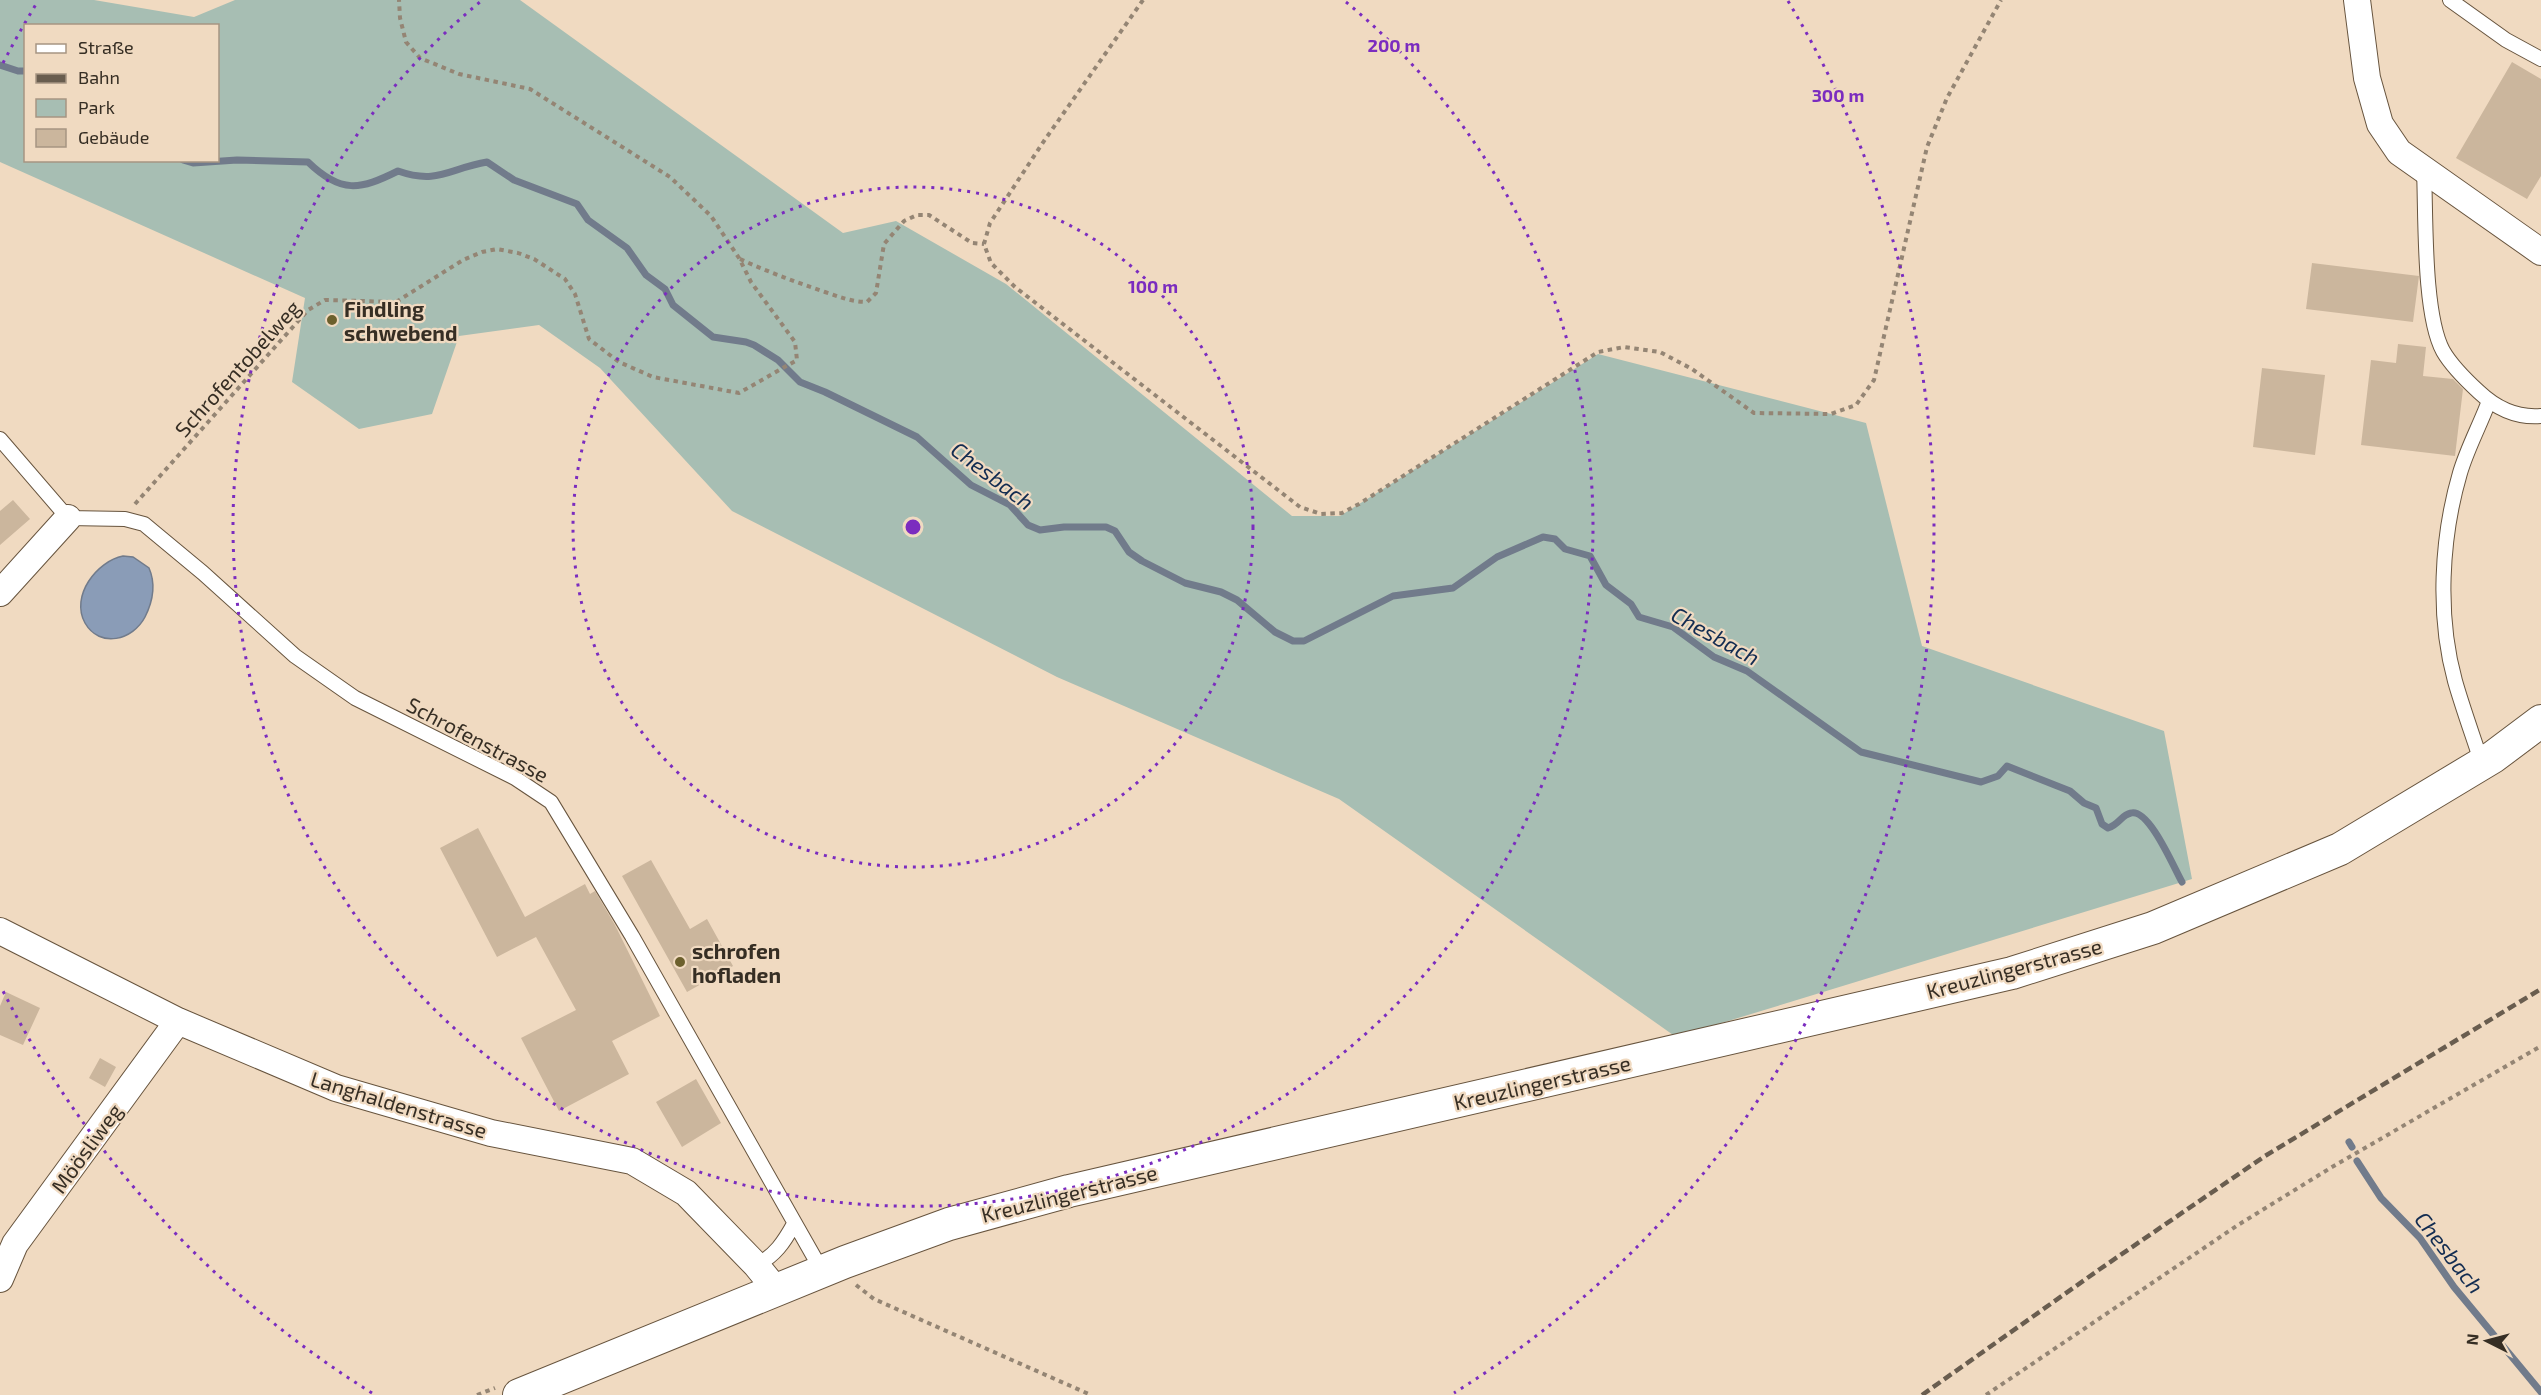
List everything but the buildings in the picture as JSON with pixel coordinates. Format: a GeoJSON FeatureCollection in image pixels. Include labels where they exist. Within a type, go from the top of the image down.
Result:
{"type":"FeatureCollection","features":[{"type":"Feature","properties":{"kind":"street"},"geometry":{"type":"LineString","coordinates":[[2357,0],[2367,78],[2380,124],[2399,152],[2541,252]]}},
{"type":"Feature","properties":{"kind":"street"},"geometry":{"type":"LineString","coordinates":[[0,593],[68,518]]}},
{"type":"Feature","properties":{"kind":"street","name":"Kreuzlingerstrasse"},"geometry":{"type":"LineString","coordinates":[[519,1395],[833,1267],[949,1224],[1069,1191],[2012,973],[2153,928],[2340,849],[2482,764],[2541,721]]}},
{"type":"Feature","properties":{"kind":"street","name":"Langhaldenstrasse"},"geometry":{"type":"LineString","coordinates":[[0,931],[178,1021],[336,1088],[491,1133],[632,1161],[686,1193],[756,1265],[769,1281],[774,1292]]}},
{"type":"Feature","properties":{"kind":"street","name":"Möösliweg"},"geometry":{"type":"LineString","coordinates":[[0,1279],[15,1244],[178,1021]]}},
{"type":"Feature","properties":{"kind":"lane"},"geometry":{"type":"LineString","coordinates":[[2450,0],[2506,40],[2541,59]]}},
{"type":"Feature","properties":{"kind":"lane"},"geometry":{"type":"LineString","coordinates":[[2424,170],[2433,325],[2443,351],[2489,402],[2512,414],[2541,416]]}},
{"type":"Feature","properties":{"kind":"lane"},"geometry":{"type":"LineString","coordinates":[[2482,764],[2455,680],[2446,630],[2444,584],[2451,512],[2460,472],[2489,402]]}},
{"type":"Feature","properties":{"kind":"lane"},"geometry":{"type":"LineString","coordinates":[[0,439],[68,518]]}},
{"type":"Feature","properties":{"kind":"lane","name":"Schrofenstrasse"},"geometry":{"type":"LineString","coordinates":[[68,518],[125,519],[144,524],[203,573],[295,657],[355,698],[515,778],[551,802],[632,936],[794,1224],[833,1267]]}},
{"type":"Feature","properties":{"kind":"lane"},"geometry":{"type":"LineString","coordinates":[[756,1265],[770,1258],[784,1242],[794,1224]]}},
{"type":"Feature","properties":{"kind":"path"},"geometry":{"type":"LineString","coordinates":[[399,0],[400,18],[406,42],[420,58],[459,74],[530,89],[670,177],[711,216],[739,258],[772,274],[853,302],[867,302],[876,293],[884,244],[904,221],[917,215],[929,215],[972,243],[984,243]]}},
{"type":"Feature","properties":{"kind":"path"},"geometry":{"type":"LineString","coordinates":[[1143,0],[1044,141],[990,223],[984,243],[991,263],[1015,287],[1252,472],[1300,507],[1321,514],[1342,513],[1359,504],[1599,352],[1624,346],[1660,352],[1692,369],[1754,413],[1831,414],[1856,405],[1874,380],[1926,147],[1947,98],[2001,0]]}},
{"type":"Feature","properties":{"kind":"path","name":"Schrofentobelweg"},"geometry":{"type":"LineString","coordinates":[[125,519],[132,508],[308,310],[325,300],[396,302],[463,260],[482,252],[497,249],[518,253],[550,268],[565,279],[575,294],[589,339],[619,362],[653,377],[739,393],[797,360],[795,342],[751,282],[739,258]]}},
{"type":"Feature","properties":{"kind":"path"},"geometry":{"type":"LineString","coordinates":[[1986,1395],[2238,1225],[2541,1046]]}},
{"type":"Feature","properties":{"kind":"path"},"geometry":{"type":"LineString","coordinates":[[833,1267],[874,1299],[1091,1395]]}},
{"type":"Feature","properties":{"kind":"green space"},"geometry":{"type":"Polygon","coordinates":[[[0,0],[94,0],[194,17],[235,0],[520,0],[843,233],[896,221],[1006,284],[1292,516],[1340,516],[1598,354],[1866,423],[1922,646],[2164,731],[2192,879],[1676,1037],[1339,799],[1057,677],[732,511],[600,368],[539,325],[459,336],[432,414],[359,429],[292,382],[305,298],[0,162],[0,0]]]}},
{"type":"Feature","properties":{"kind":"water"},"geometry":{"type":"Polygon","coordinates":[[[123,556],[133,557],[149,568],[153,586],[152,599],[140,625],[125,636],[107,639],[91,631],[85,623],[81,613],[81,602],[89,581],[96,572],[113,559],[123,556]]]}},
{"type":"Feature","properties":{"kind":"waterway","name":"Chesbach"},"geometry":{"type":"LineString","coordinates":[[0,65],[24,71]]}},
{"type":"Feature","properties":{"kind":"waterway","name":"Chesbach"},"geometry":{"type":"LineString","coordinates":[[219,161],[308,162],[331,180],[351,186],[373,182],[398,171],[412,175],[434,176],[487,162],[514,180],[577,204],[588,220],[627,248],[646,275],[665,289],[673,305],[713,337],[754,345],[778,360],[800,382],[917,437],[971,485],[1010,505],[1028,525],[1040,530],[1064,527],[1106,527],[1115,531],[1129,552],[1142,561],[1185,583],[1221,592],[1237,600],[1275,632],[1293,641],[1304,641],[1393,596],[1453,588],[1497,557],[1543,537],[1555,539],[1565,549],[1590,556],[1606,585],[1631,604],[1639,617],[1673,627],[1714,657],[1747,671],[1861,752],[1981,782],[1998,776],[2007,766],[2070,791],[2084,803],[2096,808],[2102,824],[2108,828],[2128,814],[2138,814],[2153,829],[2182,882]]}},
{"type":"Feature","properties":{"kind":"waterway","name":"Chesbach"},"geometry":{"type":"LineString","coordinates":[[190,162],[208,162]]}},
{"type":"Feature","properties":{"kind":"waterway"},"geometry":{"type":"LineString","coordinates":[[2349,1142],[2352,1147]]}},
{"type":"Feature","properties":{"kind":"waterway","name":"Chesbach"},"geometry":{"type":"LineString","coordinates":[[2357,1161],[2381,1198],[2420,1238],[2454,1287],[2541,1392]]}},
{"type":"Feature","properties":{"kind":"railway"},"geometry":{"type":"LineString","coordinates":[[1922,1395],[2265,1156],[2541,989]]}},
{"type":"Feature","properties":{"kind":"place","name":"Findling schwebend"},"geometry":{"type":"Point","coordinates":[332,320]}},
{"type":"Feature","properties":{"kind":"place","name":"schrofen hofladen"},"geometry":{"type":"Point","coordinates":[680,962]}}]}
